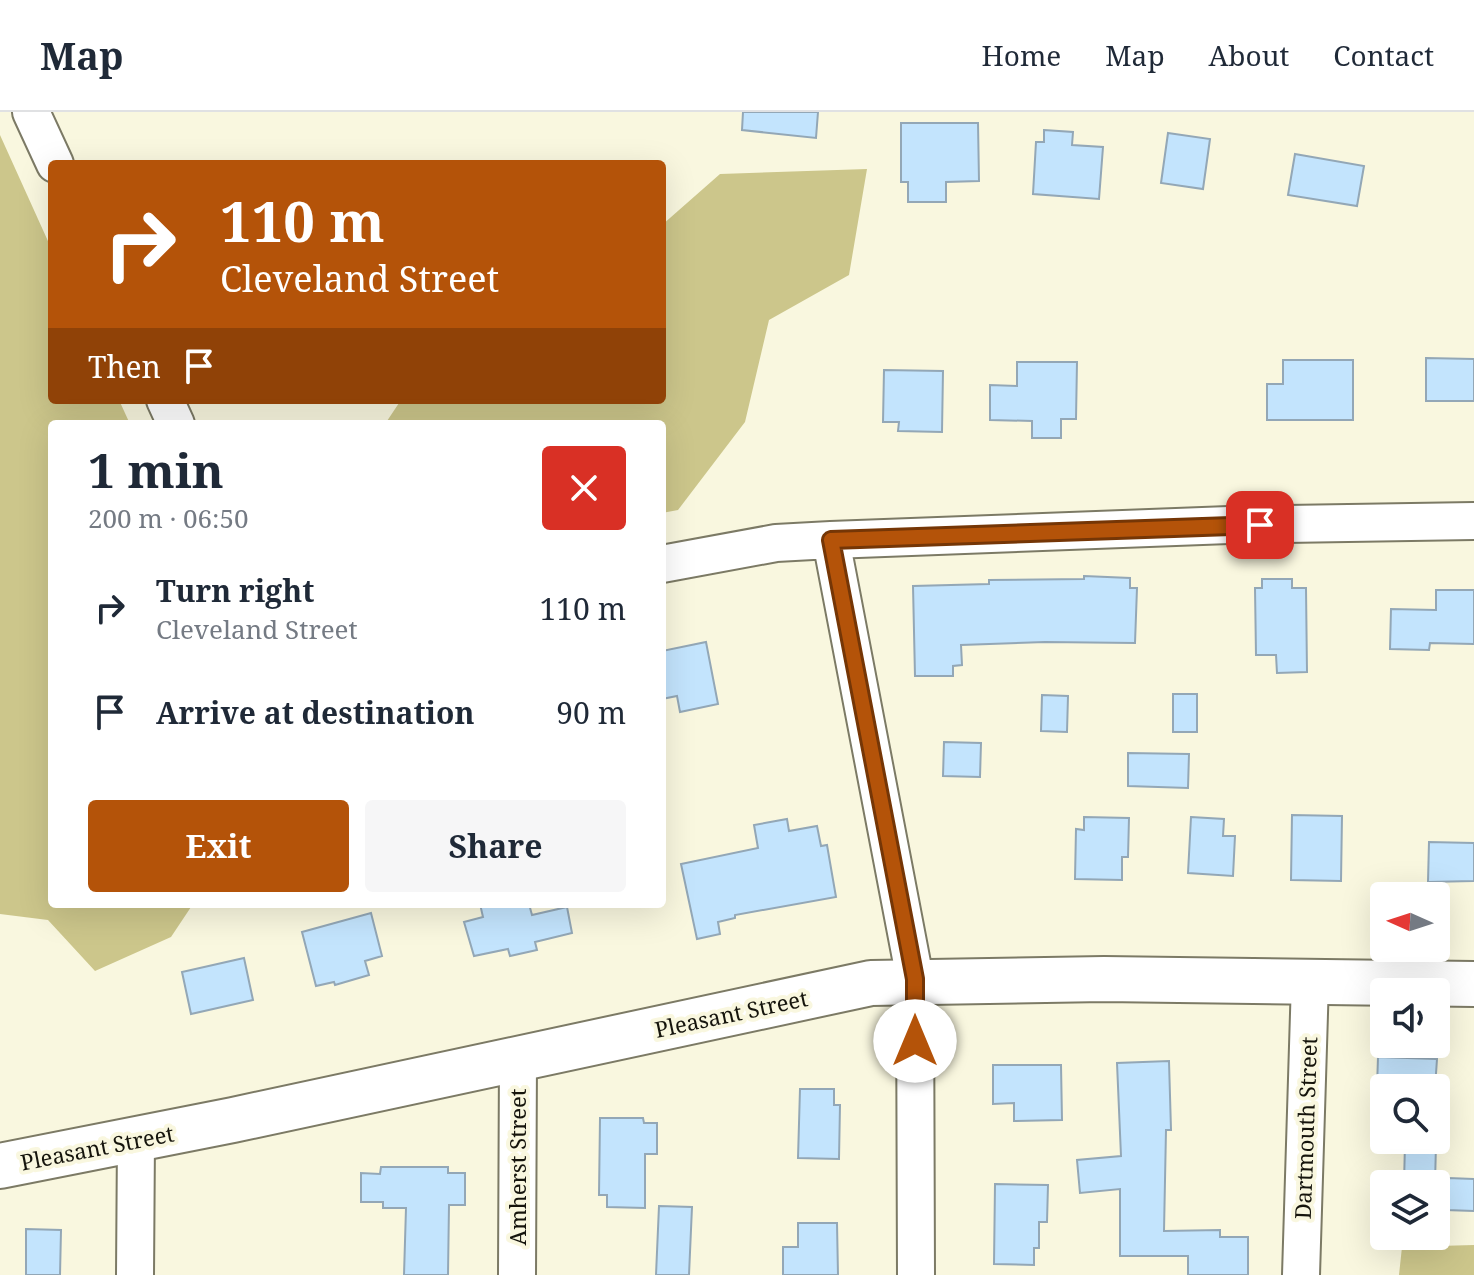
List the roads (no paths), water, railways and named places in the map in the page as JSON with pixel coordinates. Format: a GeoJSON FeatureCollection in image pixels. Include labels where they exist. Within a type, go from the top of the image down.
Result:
{"type":"FeatureCollection","features":[{"type":"Feature","properties":{"kind":"street"},"geometry":{"type":"LineString","coordinates":[[31,112],[53,160]]}},
{"type":"Feature","properties":{"kind":"street"},"geometry":{"type":"LineString","coordinates":[[666,563],[776,543],[831,540],[1229,525],[1474,521]]}},
{"type":"Feature","properties":{"kind":"street"},"geometry":{"type":"LineString","coordinates":[[831,540],[915,982],[916,1275]]}},
{"type":"Feature","properties":{"kind":"street","name":"Pleasant Street"},"geometry":{"type":"LineString","coordinates":[[0,1166],[871,983],[1104,979],[1474,984]]}},
{"type":"Feature","properties":{"kind":"street","name":"Dartmouth Street"},"geometry":{"type":"LineString","coordinates":[[1301,1275],[1310,981]]}},
{"type":"Feature","properties":{"kind":"street","name":"Amherst Street"},"geometry":{"type":"LineString","coordinates":[[517,1275],[518,1058]]}},
{"type":"Feature","properties":{"kind":"street"},"geometry":{"type":"LineString","coordinates":[[135,1275],[136,1139]]}}]}
